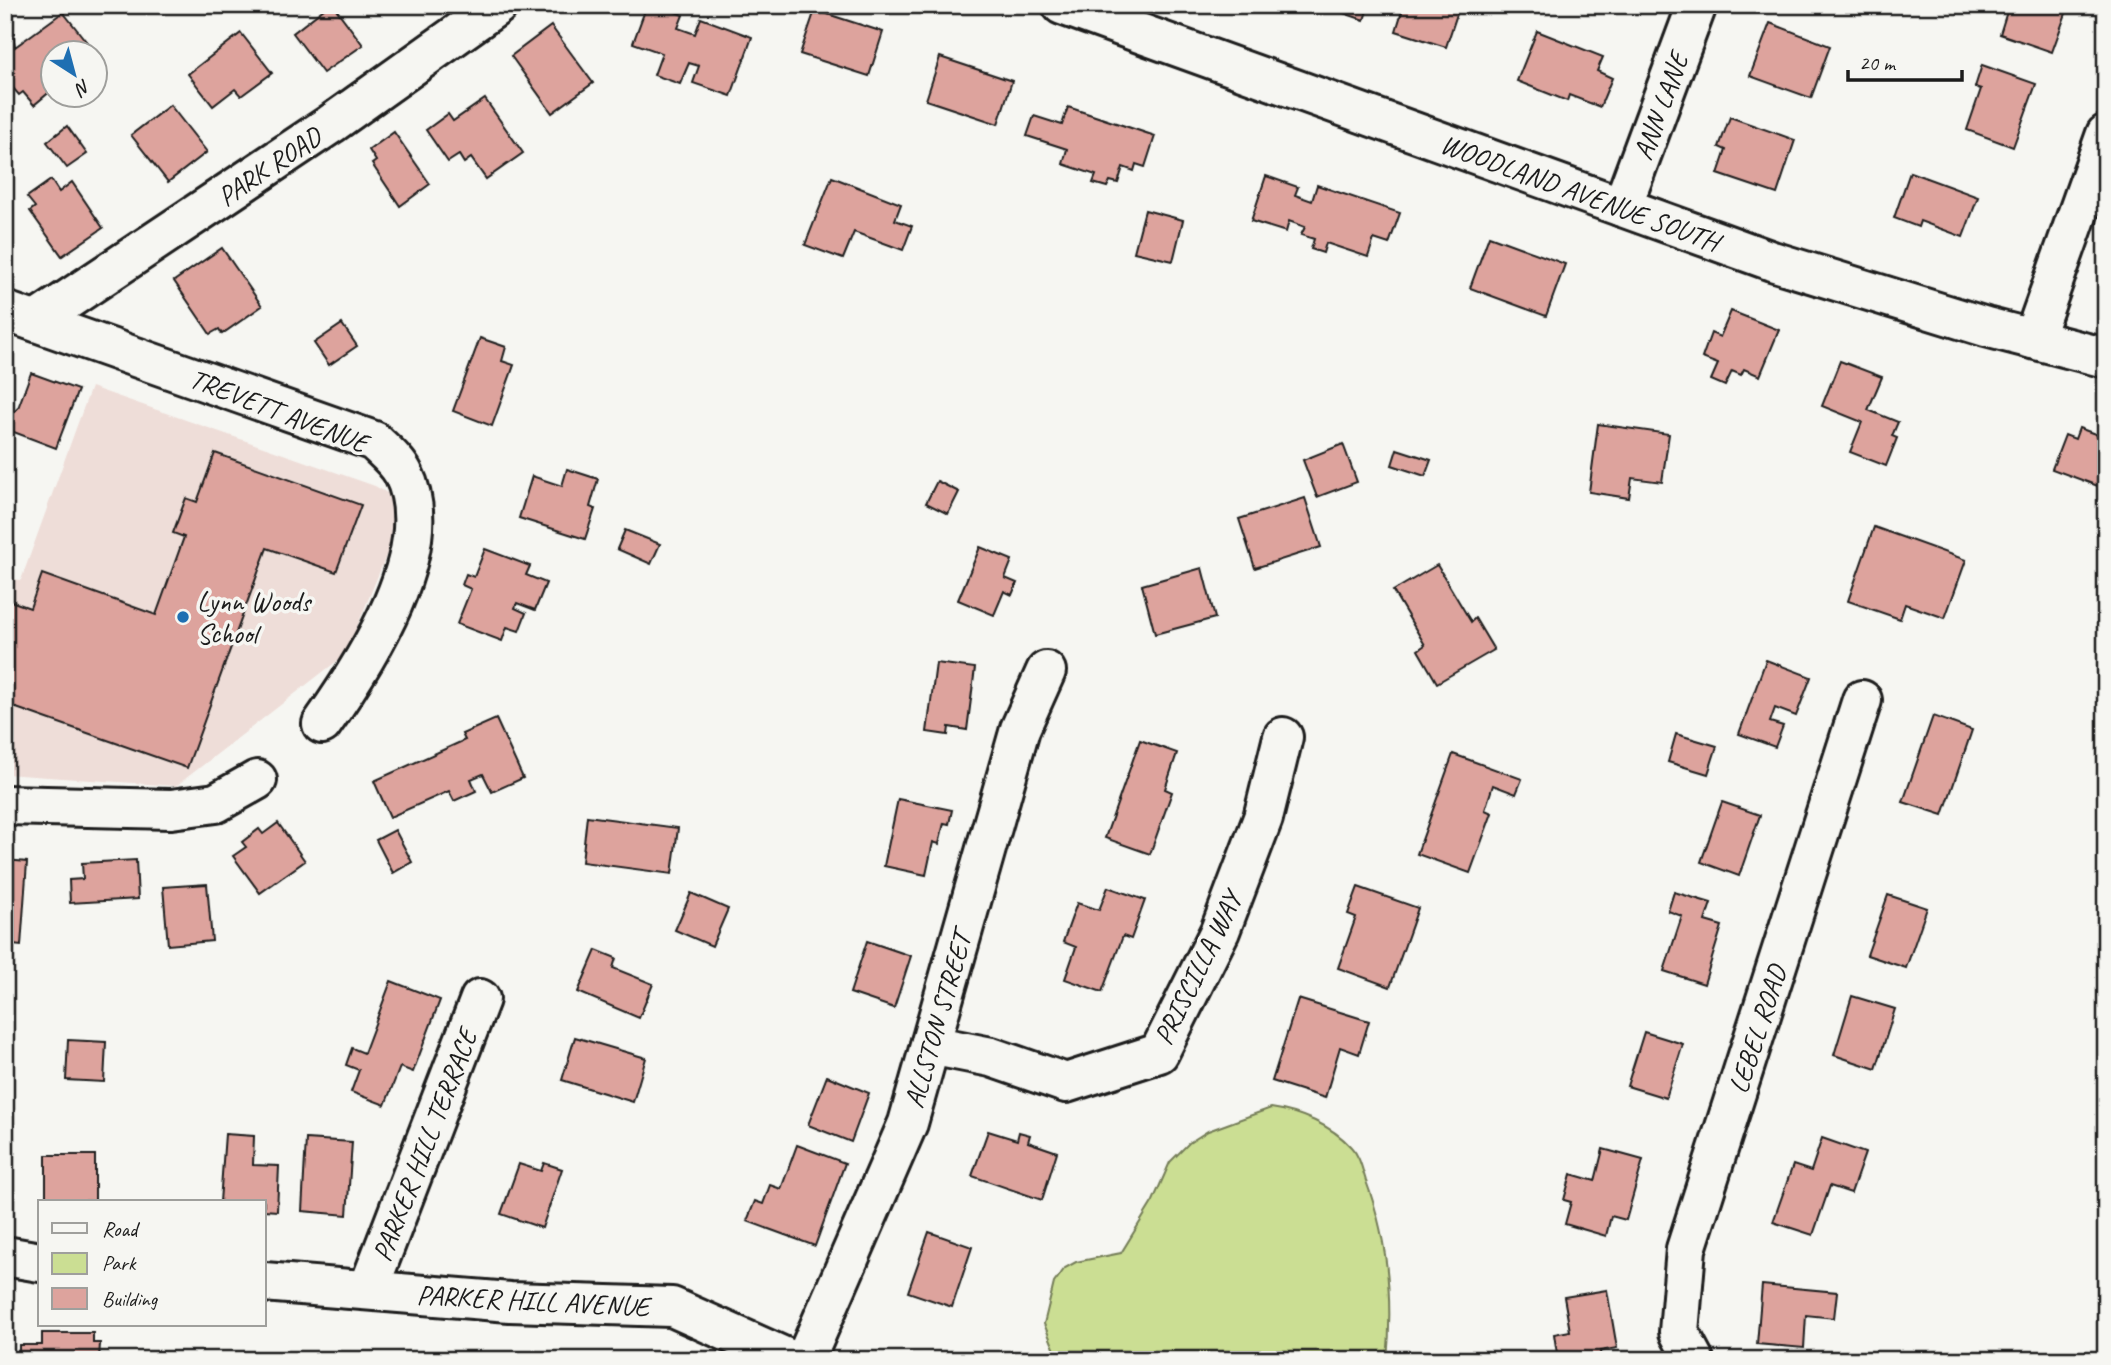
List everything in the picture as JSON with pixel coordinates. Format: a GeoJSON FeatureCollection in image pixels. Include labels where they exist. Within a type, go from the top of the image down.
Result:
{"type":"FeatureCollection","features":[{"type":"Feature","properties":{"kind":"street","name":"PARK ROAD"},"geometry":{"type":"LineString","coordinates":[[21,316],[331,124],[498,5]]}},
{"type":"Feature","properties":{"kind":"street","name":"WOODLAND AVENUE SOUTH"},"geometry":{"type":"LineString","coordinates":[[1062,5],[1622,207],[1847,285],[2106,358]]}},
{"type":"Feature","properties":{"kind":"street","name":"ANN LANE"},"geometry":{"type":"LineString","coordinates":[[1622,207],[1697,5]]}},
{"type":"Feature","properties":{"kind":"street"},"geometry":{"type":"LineString","coordinates":[[2033,339],[2106,134]]}},
{"type":"Feature","properties":{"kind":"street","name":"TREVETT AVENUE"},"geometry":{"type":"LineString","coordinates":[[21,316],[373,441],[402,471],[414,507],[409,558],[393,603],[347,689],[322,724]]}},
{"type":"Feature","properties":{"kind":"street","name":"ALLSTON STREET"},"geometry":{"type":"LineString","coordinates":[[805,1360],[908,1122],[1020,729],[1046,671]]}},
{"type":"Feature","properties":{"kind":"street","name":"LEBEL ROAD"},"geometry":{"type":"LineString","coordinates":[[1694,1360],[1679,1332],[1686,1249],[1862,700]]}},
{"type":"Feature","properties":{"kind":"street","name":"PRISCILLA WAY"},"geometry":{"type":"LineString","coordinates":[[930,1045],[991,1057],[1066,1083],[1159,1052],[1220,931],[1263,818],[1283,737]]}},
{"type":"Feature","properties":{"kind":"street"},"geometry":{"type":"LineString","coordinates":[[5,805],[171,809],[209,804],[257,780]]}},
{"type":"Feature","properties":{"kind":"street","name":"PARKER HILL TERRACE"},"geometry":{"type":"LineString","coordinates":[[368,1290],[480,999]]}},
{"type":"Feature","properties":{"kind":"street"},"geometry":{"type":"LineString","coordinates":[[5,1256],[38,1262]]}},
{"type":"Feature","properties":{"kind":"street","name":"PARKER HILL AVENUE"},"geometry":{"type":"LineString","coordinates":[[266,1282],[510,1302],[672,1307],[791,1360]]}},
{"type":"Feature","properties":{"kind":"shaded area","name":"Lynn Woods School"},"geometry":{"type":"Polygon","coordinates":[[[91,387],[375,486],[394,497],[399,524],[346,654],[176,786],[5,774],[5,579],[21,580],[91,387]]]}},
{"type":"Feature","properties":{"kind":"green space"},"geometry":{"type":"Polygon","coordinates":[[[1271,1108],[1304,1116],[1325,1126],[1343,1139],[1359,1159],[1379,1224],[1387,1269],[1387,1360],[1059,1360],[1044,1324],[1054,1283],[1065,1268],[1076,1262],[1121,1253],[1153,1201],[1170,1162],[1189,1143],[1208,1131],[1271,1108]]]}},
{"type":"Feature","properties":{"kind":"building"},"geometry":{"type":"Polygon","coordinates":[[[329,5],[333,5],[363,45],[323,73],[293,33],[329,5]]]}},
{"type":"Feature","properties":{"kind":"building"},"geometry":{"type":"Polygon","coordinates":[[[647,5],[658,5],[683,15],[678,28],[695,34],[701,18],[752,37],[731,96],[693,83],[699,66],[689,63],[680,84],[654,75],[662,53],[633,43],[647,5]]]}},
{"type":"Feature","properties":{"kind":"building"},"geometry":{"type":"Polygon","coordinates":[[[1320,5],[1369,5],[1364,20],[1320,5]]]}},
{"type":"Feature","properties":{"kind":"building"},"geometry":{"type":"Polygon","coordinates":[[[1404,5],[1460,5],[1446,47],[1396,31],[1404,5]]]}},
{"type":"Feature","properties":{"kind":"building"},"geometry":{"type":"Polygon","coordinates":[[[2009,5],[2069,5],[2052,52],[2000,34],[2009,5]]]}},
{"type":"Feature","properties":{"kind":"building"},"geometry":{"type":"Polygon","coordinates":[[[815,10],[883,32],[869,76],[800,54],[815,10]]]}},
{"type":"Feature","properties":{"kind":"building"},"geometry":{"type":"Polygon","coordinates":[[[63,12],[84,38],[38,38],[38,102],[34,105],[23,92],[19,95],[5,79],[5,35],[13,34],[15,47],[63,12]]]}},
{"type":"Feature","properties":{"kind":"building"},"geometry":{"type":"Polygon","coordinates":[[[1770,23],[1830,46],[1811,98],[1750,76],[1770,23]]]}},
{"type":"Feature","properties":{"kind":"building"},"geometry":{"type":"Polygon","coordinates":[[[551,26],[593,83],[552,113],[511,56],[551,26]]]}},
{"type":"Feature","properties":{"kind":"building"},"geometry":{"type":"Polygon","coordinates":[[[1537,31],[1603,57],[1597,71],[1612,78],[1600,107],[1569,95],[1567,101],[1517,81],[1537,31]]]}},
{"type":"Feature","properties":{"kind":"building"},"geometry":{"type":"Polygon","coordinates":[[[241,33],[272,73],[241,96],[235,89],[213,106],[188,74],[241,33]]]}},
{"type":"Feature","properties":{"kind":"building"},"geometry":{"type":"Polygon","coordinates":[[[940,57],[1012,81],[998,124],[926,100],[940,57]]]}},
{"type":"Feature","properties":{"kind":"building"},"geometry":{"type":"Polygon","coordinates":[[[1982,65],[2036,84],[2013,147],[1967,130],[1981,89],[1975,87],[1982,65]]]}},
{"type":"Feature","properties":{"kind":"building"},"geometry":{"type":"Polygon","coordinates":[[[485,99],[523,153],[486,179],[471,158],[464,163],[459,155],[448,162],[426,130],[448,114],[453,121],[485,99]]]}},
{"type":"Feature","properties":{"kind":"building"},"geometry":{"type":"Polygon","coordinates":[[[170,105],[207,152],[168,182],[131,135],[170,105]]]}},
{"type":"Feature","properties":{"kind":"building"},"geometry":{"type":"Polygon","coordinates":[[[1068,107],[1155,136],[1145,167],[1136,164],[1134,171],[1123,167],[1118,183],[1110,181],[1107,187],[1093,183],[1096,175],[1063,164],[1067,149],[1027,136],[1034,116],[1062,125],[1068,107]]]}},
{"type":"Feature","properties":{"kind":"building"},"geometry":{"type":"Polygon","coordinates":[[[1730,117],[1795,140],[1777,194],[1718,174],[1726,150],[1719,147],[1730,117]]]}},
{"type":"Feature","properties":{"kind":"building"},"geometry":{"type":"Polygon","coordinates":[[[67,126],[87,154],[67,168],[47,142],[67,126]]]}},
{"type":"Feature","properties":{"kind":"building"},"geometry":{"type":"Polygon","coordinates":[[[394,132],[430,184],[400,206],[372,164],[376,161],[369,150],[394,132]]]}},
{"type":"Feature","properties":{"kind":"building"},"geometry":{"type":"Polygon","coordinates":[[[1910,172],[1978,197],[1963,237],[1920,221],[1918,227],[1894,218],[1910,172]]]}},
{"type":"Feature","properties":{"kind":"building"},"geometry":{"type":"Polygon","coordinates":[[[1266,176],[1298,187],[1295,195],[1312,201],[1317,185],[1400,213],[1389,244],[1374,239],[1368,257],[1326,243],[1323,253],[1311,249],[1314,239],[1301,235],[1305,227],[1289,221],[1286,232],[1251,221],[1266,176]]]}},
{"type":"Feature","properties":{"kind":"building"},"geometry":{"type":"Polygon","coordinates":[[[832,177],[901,204],[895,220],[912,226],[903,250],[854,232],[843,259],[805,245],[832,177]]]}},
{"type":"Feature","properties":{"kind":"building"},"geometry":{"type":"Polygon","coordinates":[[[51,180],[59,192],[72,182],[103,228],[62,256],[30,211],[35,207],[27,197],[51,180]]]}},
{"type":"Feature","properties":{"kind":"building"},"geometry":{"type":"Polygon","coordinates":[[[1145,210],[1183,220],[1173,261],[1134,252],[1145,210]]]}},
{"type":"Feature","properties":{"kind":"building"},"geometry":{"type":"Polygon","coordinates":[[[1489,236],[1565,264],[1546,316],[1470,288],[1489,236]]]}},
{"type":"Feature","properties":{"kind":"building"},"geometry":{"type":"Polygon","coordinates":[[[222,248],[262,306],[222,334],[219,329],[210,334],[174,281],[222,248]]]}},
{"type":"Feature","properties":{"kind":"building"},"geometry":{"type":"Polygon","coordinates":[[[1731,311],[1779,330],[1760,376],[1744,369],[1741,375],[1732,371],[1725,386],[1711,380],[1718,364],[1702,358],[1711,333],[1720,337],[1731,311]]]}},
{"type":"Feature","properties":{"kind":"building"},"geometry":{"type":"Polygon","coordinates":[[[342,324],[357,346],[329,365],[314,343],[342,324]]]}},
{"type":"Feature","properties":{"kind":"building"},"geometry":{"type":"Polygon","coordinates":[[[480,338],[506,347],[502,361],[514,365],[492,426],[453,411],[480,338]]]}},
{"type":"Feature","properties":{"kind":"building"},"geometry":{"type":"Polygon","coordinates":[[[1840,361],[1882,377],[1868,410],[1898,422],[1892,436],[1897,438],[1886,466],[1850,452],[1862,422],[1822,406],[1840,361]]]}},
{"type":"Feature","properties":{"kind":"building"},"geometry":{"type":"Polygon","coordinates":[[[31,373],[78,390],[56,448],[11,431],[8,423],[11,414],[18,408],[31,373]]]}},
{"type":"Feature","properties":{"kind":"building"},"geometry":{"type":"Polygon","coordinates":[[[1598,424],[1669,434],[1662,482],[1632,478],[1629,498],[1589,492],[1598,424]]]}},
{"type":"Feature","properties":{"kind":"building"},"geometry":{"type":"Polygon","coordinates":[[[2079,428],[2106,438],[2106,489],[2052,469],[2065,435],[2075,439],[2079,428]]]}},
{"type":"Feature","properties":{"kind":"building"},"geometry":{"type":"Polygon","coordinates":[[[1343,444],[1357,482],[1317,497],[1303,460],[1343,444]]]}},
{"type":"Feature","properties":{"kind":"building"},"geometry":{"type":"Polygon","coordinates":[[[1397,449],[1431,460],[1425,476],[1392,465],[1397,449]]]}},
{"type":"Feature","properties":{"kind":"building"},"geometry":{"type":"Polygon","coordinates":[[[215,453],[361,505],[336,572],[267,548],[187,768],[5,704],[5,599],[30,608],[42,574],[156,615],[184,537],[173,533],[186,498],[197,502],[215,453]]]}},
{"type":"Feature","properties":{"kind":"building"},"geometry":{"type":"Polygon","coordinates":[[[567,469],[598,479],[590,507],[595,509],[585,539],[519,518],[532,476],[562,486],[567,469]]]}},
{"type":"Feature","properties":{"kind":"building"},"geometry":{"type":"Polygon","coordinates":[[[937,481],[959,492],[948,514],[926,503],[937,481]]]}},
{"type":"Feature","properties":{"kind":"building"},"geometry":{"type":"Polygon","coordinates":[[[1305,498],[1321,547],[1255,568],[1239,519],[1305,498]]]}},
{"type":"Feature","properties":{"kind":"building"},"geometry":{"type":"Polygon","coordinates":[[[1874,527],[1966,560],[1945,618],[1905,604],[1900,619],[1848,601],[1874,527]]]}},
{"type":"Feature","properties":{"kind":"building"},"geometry":{"type":"Polygon","coordinates":[[[625,530],[660,544],[651,564],[617,549],[625,530]]]}},
{"type":"Feature","properties":{"kind":"building"},"geometry":{"type":"Polygon","coordinates":[[[980,547],[1012,560],[1005,578],[1017,583],[1012,595],[1004,591],[994,615],[958,600],[980,547]]]}},
{"type":"Feature","properties":{"kind":"building"},"geometry":{"type":"Polygon","coordinates":[[[485,549],[530,566],[526,575],[546,583],[535,610],[517,603],[515,608],[526,613],[519,631],[507,627],[502,641],[457,624],[471,589],[462,585],[466,574],[474,577],[485,549]]]}},
{"type":"Feature","properties":{"kind":"building"},"geometry":{"type":"Polygon","coordinates":[[[1437,565],[1471,622],[1475,618],[1494,650],[1437,683],[1418,650],[1425,645],[1393,591],[1437,565]]]}},
{"type":"Feature","properties":{"kind":"building"},"geometry":{"type":"Polygon","coordinates":[[[1202,568],[1215,618],[1155,634],[1142,585],[1202,568]]]}},
{"type":"Feature","properties":{"kind":"building"},"geometry":{"type":"Polygon","coordinates":[[[1766,660],[1811,677],[1796,716],[1775,708],[1770,722],[1783,726],[1775,747],[1739,734],[1766,660]]]}},
{"type":"Feature","properties":{"kind":"building"},"geometry":{"type":"Polygon","coordinates":[[[936,663],[975,668],[967,730],[949,727],[948,735],[927,732],[936,663]]]}},
{"type":"Feature","properties":{"kind":"building"},"geometry":{"type":"Polygon","coordinates":[[[1933,716],[1972,730],[1943,815],[1903,802],[1933,716]]]}},
{"type":"Feature","properties":{"kind":"building"},"geometry":{"type":"Polygon","coordinates":[[[496,719],[523,778],[492,792],[483,774],[471,779],[476,791],[454,801],[449,791],[390,817],[374,781],[465,740],[462,734],[496,719]]]}},
{"type":"Feature","properties":{"kind":"building"},"geometry":{"type":"Polygon","coordinates":[[[1676,734],[1717,746],[1708,774],[1668,762],[1676,734]]]}},
{"type":"Feature","properties":{"kind":"building"},"geometry":{"type":"Polygon","coordinates":[[[1140,740],[1177,753],[1165,789],[1172,792],[1150,854],[1105,838],[1140,740]]]}},
{"type":"Feature","properties":{"kind":"building"},"geometry":{"type":"Polygon","coordinates":[[[1453,754],[1522,779],[1516,794],[1493,785],[1485,810],[1492,813],[1470,873],[1417,854],[1453,754]]]}},
{"type":"Feature","properties":{"kind":"building"},"geometry":{"type":"Polygon","coordinates":[[[898,799],[952,810],[949,824],[944,823],[939,844],[933,842],[926,875],[884,866],[898,799]]]}},
{"type":"Feature","properties":{"kind":"building"},"geometry":{"type":"Polygon","coordinates":[[[1722,802],[1760,815],[1739,876],[1701,862],[1722,802]]]}},
{"type":"Feature","properties":{"kind":"building"},"geometry":{"type":"Polygon","coordinates":[[[587,816],[678,828],[672,874],[582,862],[587,816]]]}},
{"type":"Feature","properties":{"kind":"building"},"geometry":{"type":"Polygon","coordinates":[[[278,823],[305,861],[260,893],[233,856],[246,847],[242,842],[259,829],[263,834],[278,823]]]}},
{"type":"Feature","properties":{"kind":"building"},"geometry":{"type":"Polygon","coordinates":[[[395,830],[412,862],[393,873],[376,840],[395,830]]]}},
{"type":"Feature","properties":{"kind":"building"},"geometry":{"type":"Polygon","coordinates":[[[5,860],[27,862],[21,946],[5,944],[5,860]]]}},
{"type":"Feature","properties":{"kind":"building"},"geometry":{"type":"Polygon","coordinates":[[[136,860],[138,899],[70,903],[69,880],[83,879],[82,863],[136,860]]]}},
{"type":"Feature","properties":{"kind":"building"},"geometry":{"type":"Polygon","coordinates":[[[207,884],[212,941],[168,945],[163,887],[207,884]]]}},
{"type":"Feature","properties":{"kind":"building"},"geometry":{"type":"Polygon","coordinates":[[[1108,887],[1145,900],[1131,939],[1123,936],[1102,992],[1065,979],[1076,947],[1063,942],[1077,903],[1099,910],[1108,887]]]}},
{"type":"Feature","properties":{"kind":"building"},"geometry":{"type":"Polygon","coordinates":[[[1358,887],[1418,908],[1390,987],[1338,968],[1356,917],[1348,914],[1358,887]]]}},
{"type":"Feature","properties":{"kind":"building"},"geometry":{"type":"Polygon","coordinates":[[[1674,892],[1711,903],[1705,921],[1722,926],[1704,984],[1664,971],[1682,916],[1668,911],[1674,892]]]}},
{"type":"Feature","properties":{"kind":"building"},"geometry":{"type":"Polygon","coordinates":[[[691,893],[728,909],[712,946],[675,930],[691,893]]]}},
{"type":"Feature","properties":{"kind":"building"},"geometry":{"type":"Polygon","coordinates":[[[1888,895],[1927,908],[1906,968],[1867,955],[1888,895]]]}},
{"type":"Feature","properties":{"kind":"building"},"geometry":{"type":"Polygon","coordinates":[[[867,941],[911,956],[894,1008],[850,993],[867,941]]]}},
{"type":"Feature","properties":{"kind":"building"},"geometry":{"type":"Polygon","coordinates":[[[596,950],[616,958],[613,968],[653,984],[639,1018],[578,992],[596,950]]]}},
{"type":"Feature","properties":{"kind":"building"},"geometry":{"type":"Polygon","coordinates":[[[391,981],[440,1000],[413,1072],[400,1067],[385,1105],[351,1092],[359,1070],[346,1065],[352,1048],[364,1053],[391,981]]]}},
{"type":"Feature","properties":{"kind":"building"},"geometry":{"type":"Polygon","coordinates":[[[1852,996],[1895,1009],[1876,1069],[1834,1055],[1852,996]]]}},
{"type":"Feature","properties":{"kind":"building"},"geometry":{"type":"Polygon","coordinates":[[[1298,999],[1369,1021],[1359,1054],[1340,1047],[1325,1098],[1272,1081],[1298,999]]]}},
{"type":"Feature","properties":{"kind":"building"},"geometry":{"type":"Polygon","coordinates":[[[1644,1032],[1683,1044],[1666,1098],[1627,1086],[1644,1032]]]}},
{"type":"Feature","properties":{"kind":"building"},"geometry":{"type":"Polygon","coordinates":[[[575,1037],[646,1058],[633,1102],[562,1080],[575,1037]]]}},
{"type":"Feature","properties":{"kind":"building"},"geometry":{"type":"Polygon","coordinates":[[[68,1040],[106,1042],[104,1082],[66,1080],[68,1040]]]}},
{"type":"Feature","properties":{"kind":"building"},"geometry":{"type":"Polygon","coordinates":[[[827,1076],[869,1093],[851,1142],[808,1125],[827,1076]]]}},
{"type":"Feature","properties":{"kind":"building"},"geometry":{"type":"Polygon","coordinates":[[[988,1131],[1017,1140],[1019,1132],[1030,1135],[1028,1142],[1057,1152],[1042,1200],[972,1176],[988,1131]]]}},
{"type":"Feature","properties":{"kind":"building"},"geometry":{"type":"Polygon","coordinates":[[[225,1134],[254,1136],[253,1165],[279,1166],[277,1211],[266,1210],[266,1200],[220,1200],[225,1134]]]}},
{"type":"Feature","properties":{"kind":"building"},"geometry":{"type":"Polygon","coordinates":[[[1822,1138],[1865,1153],[1851,1193],[1830,1186],[1813,1235],[1773,1222],[1793,1165],[1811,1171],[1822,1138]]]}},
{"type":"Feature","properties":{"kind":"building"},"geometry":{"type":"Polygon","coordinates":[[[306,1139],[352,1142],[347,1215],[302,1211],[306,1139]]]}},
{"type":"Feature","properties":{"kind":"building"},"geometry":{"type":"Polygon","coordinates":[[[797,1145],[845,1163],[815,1246],[747,1221],[755,1201],[763,1204],[770,1185],[781,1189],[797,1145]]]}},
{"type":"Feature","properties":{"kind":"building"},"geometry":{"type":"Polygon","coordinates":[[[1603,1149],[1643,1160],[1626,1220],[1611,1216],[1606,1236],[1565,1224],[1571,1202],[1564,1200],[1571,1174],[1595,1181],[1603,1149]]]}},
{"type":"Feature","properties":{"kind":"building"},"geometry":{"type":"Polygon","coordinates":[[[46,1155],[95,1155],[95,1200],[46,1200],[46,1155]]]}},
{"type":"Feature","properties":{"kind":"building"},"geometry":{"type":"Polygon","coordinates":[[[544,1163],[562,1169],[542,1228],[501,1214],[519,1164],[541,1171],[544,1163]]]}},
{"type":"Feature","properties":{"kind":"building"},"geometry":{"type":"Polygon","coordinates":[[[929,1232],[972,1247],[952,1307],[908,1292],[929,1232]]]}},
{"type":"Feature","properties":{"kind":"building"},"geometry":{"type":"Polygon","coordinates":[[[1762,1285],[1837,1292],[1834,1318],[1806,1315],[1804,1348],[1757,1344],[1762,1285]]]}},
{"type":"Feature","properties":{"kind":"building"},"geometry":{"type":"Polygon","coordinates":[[[1607,1290],[1617,1348],[1600,1351],[1601,1360],[1558,1360],[1554,1334],[1570,1331],[1564,1297],[1607,1290]]]}},
{"type":"Feature","properties":{"kind":"building"},"geometry":{"type":"Polygon","coordinates":[[[42,1333],[93,1333],[93,1343],[100,1343],[99,1360],[19,1360],[19,1345],[42,1345],[42,1333]]]}},
{"type":"Feature","properties":{"kind":"place","name":"Lynn Woods School"},"geometry":{"type":"Point","coordinates":[183,617]}}]}
